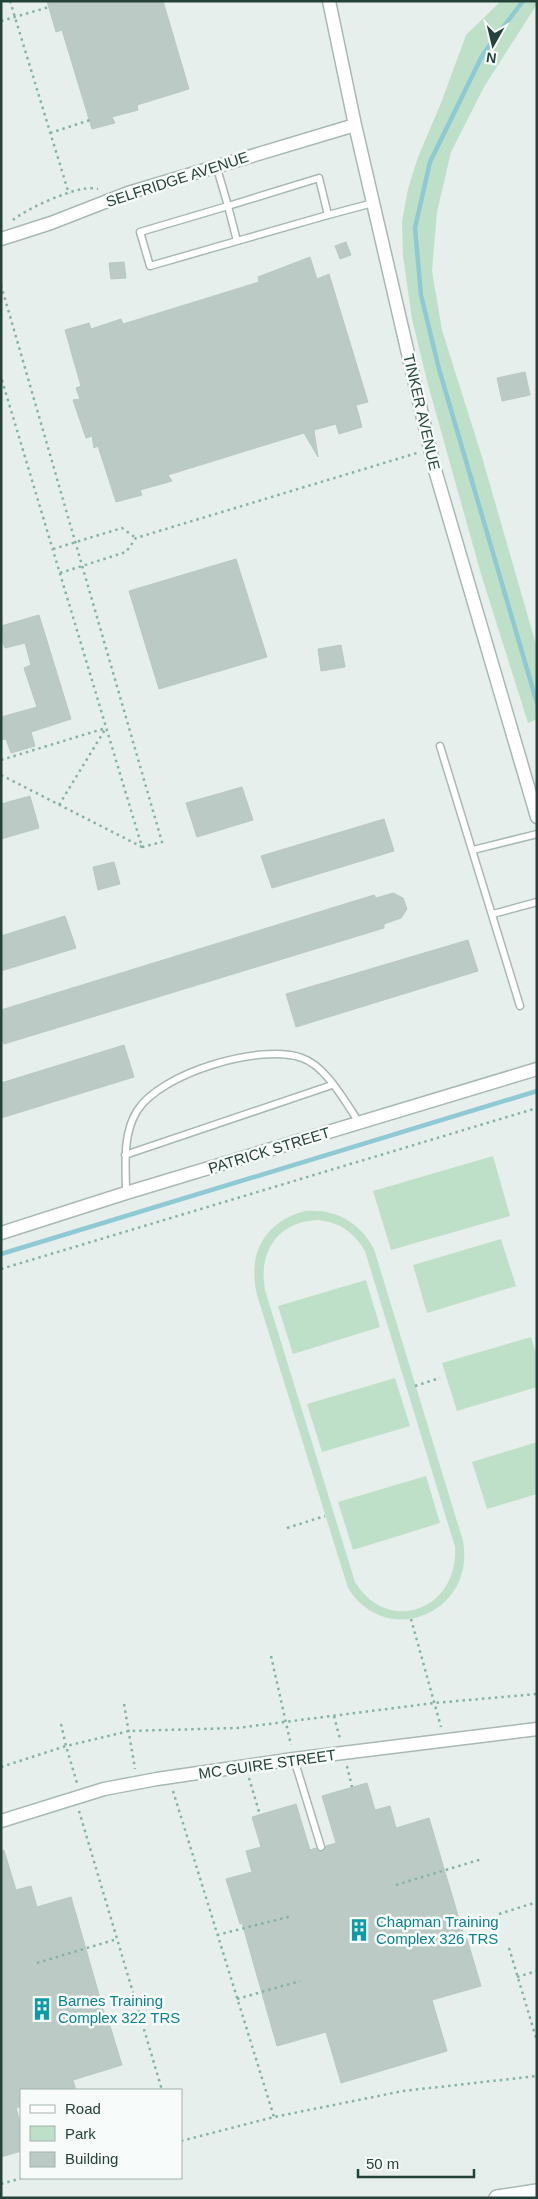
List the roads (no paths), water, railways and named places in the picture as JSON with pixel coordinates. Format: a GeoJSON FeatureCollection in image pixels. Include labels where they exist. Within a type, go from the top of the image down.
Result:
{"type":"FeatureCollection","features":[{"type":"Feature","properties":{"kind":"street","name":"TINKER AVENUE"},"geometry":{"type":"LineString","coordinates":[[329,1],[355,125],[430,449],[537,817]]}},
{"type":"Feature","properties":{"kind":"street","name":"SELFRIDGE AVENUE"},"geometry":{"type":"LineString","coordinates":[[1,239],[51,223],[128,193],[216,165],[355,125]]}},
{"type":"Feature","properties":{"kind":"street","name":"PATRICK STREET"},"geometry":{"type":"LineString","coordinates":[[1,1233],[126,1193],[537,1069]]}},
{"type":"Feature","properties":{"kind":"street","name":"MC GUIRE STREET"},"geometry":{"type":"LineString","coordinates":[[1,1821],[104,1790],[137,1783],[294,1759],[537,1729]]}},
{"type":"Feature","properties":{"kind":"street"},"geometry":{"type":"LineString","coordinates":[[497,2198],[537,2192]]}},
{"type":"Feature","properties":{"kind":"lane"},"geometry":{"type":"LineString","coordinates":[[216,165],[237,241]]}},
{"type":"Feature","properties":{"kind":"lane"},"geometry":{"type":"LineString","coordinates":[[328,215],[319,178],[140,232],[150,266],[328,215],[373,202]]}},
{"type":"Feature","properties":{"kind":"lane"},"geometry":{"type":"LineString","coordinates":[[440,746],[520,1006]]}},
{"type":"Feature","properties":{"kind":"lane"},"geometry":{"type":"LineString","coordinates":[[473,850],[537,834]]}},
{"type":"Feature","properties":{"kind":"lane"},"geometry":{"type":"LineString","coordinates":[[493,914],[537,902]]}},
{"type":"Feature","properties":{"kind":"lane"},"geometry":{"type":"LineString","coordinates":[[126,1193],[125,1156],[135,1113],[144,1100],[189,1072],[223,1062],[279,1052],[303,1058],[322,1070],[360,1122]]}},
{"type":"Feature","properties":{"kind":"lane"},"geometry":{"type":"LineString","coordinates":[[125,1156],[332,1085]]}},
{"type":"Feature","properties":{"kind":"lane"},"geometry":{"type":"LineString","coordinates":[[294,1759],[321,1847]]}},
{"type":"Feature","properties":{"kind":"waterway"},"geometry":{"type":"LineString","coordinates":[[523,1],[483,54],[430,162],[415,228],[421,295],[439,369],[537,703]]}},
{"type":"Feature","properties":{"kind":"waterway"},"geometry":{"type":"LineString","coordinates":[[1,1254],[537,1091]]}},
{"type":"Feature","properties":{"kind":"place","name":"Chapman Training Complex 326 TRS"},"geometry":{"type":"Point","coordinates":[359,1930]}},
{"type":"Feature","properties":{"kind":"place","name":"Barnes Training Complex 322 TRS"},"geometry":{"type":"Point","coordinates":[42,2009]}}]}
